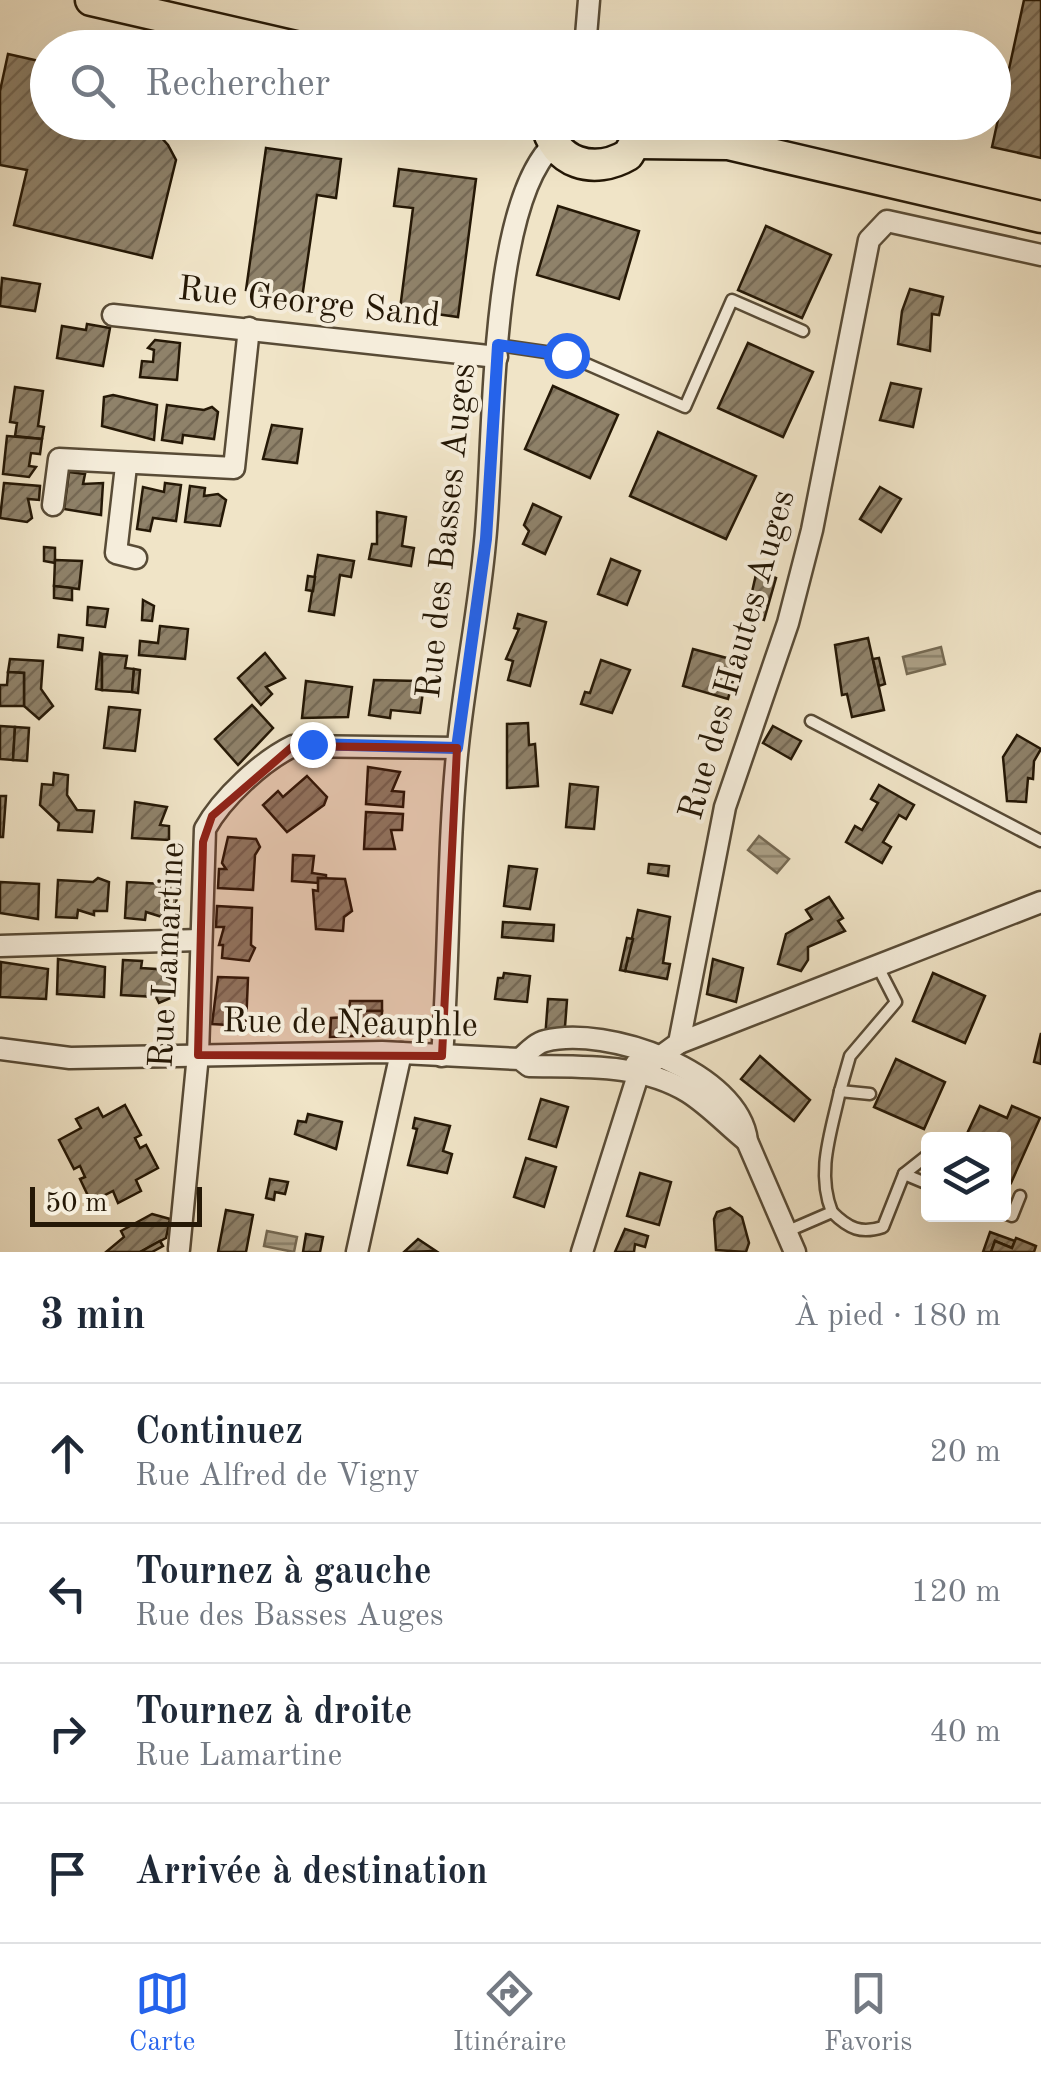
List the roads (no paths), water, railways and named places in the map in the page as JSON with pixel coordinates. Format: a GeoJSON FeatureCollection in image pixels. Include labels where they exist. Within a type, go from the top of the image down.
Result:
{"type":"FeatureCollection","features":[{"type":"Feature","properties":{"kind":"main road"},"geometry":{"type":"LineString","coordinates":[[91,0],[222,30]]}},
{"type":"Feature","properties":{"kind":"main road"},"geometry":{"type":"LineString","coordinates":[[557,140],[580,164],[597,167],[628,156],[638,140]]}},
{"type":"Feature","properties":{"kind":"main road"},"geometry":{"type":"LineString","coordinates":[[697,140],[728,144],[1041,218]]}},
{"type":"Feature","properties":{"kind":"main road"},"geometry":{"type":"LineString","coordinates":[[721,140],[728,144]]}},
{"type":"Feature","properties":{"kind":"street"},"geometry":{"type":"LineString","coordinates":[[586,30],[589,0]]}},
{"type":"Feature","properties":{"kind":"street","name":"Rue des Basses Auges"},"geometry":{"type":"LineString","coordinates":[[442,1056],[457,748],[486,539],[497,351],[518,213],[542,140]]}},
{"type":"Feature","properties":{"kind":"street","name":"Rue des Hautes Auges"},"geometry":{"type":"LineString","coordinates":[[672,1050],[725,807],[788,623],[812,530],[870,240],[887,220],[1041,255]]}},
{"type":"Feature","properties":{"kind":"street","name":"Rue George Sand"},"geometry":{"type":"LineString","coordinates":[[113,315],[497,351]]}},
{"type":"Feature","properties":{"kind":"street"},"geometry":{"type":"LineString","coordinates":[[53,505],[59,459],[126,466],[234,468],[249,328]]}},
{"type":"Feature","properties":{"kind":"street"},"geometry":{"type":"LineString","coordinates":[[126,466],[116,553],[136,558]]}},
{"type":"Feature","properties":{"kind":"street","name":"Rue Lamartine"},"geometry":{"type":"LineString","coordinates":[[178,1249],[198,1055],[205,828],[212,816],[278,753],[312,744],[457,748]]}},
{"type":"Feature","properties":{"kind":"street"},"geometry":{"type":"LineString","coordinates":[[639,1072],[672,1050],[876,963],[1041,902]]}},
{"type":"Feature","properties":{"kind":"street"},"geometry":{"type":"LineString","coordinates":[[0,946],[199,940]]}},
{"type":"Feature","properties":{"kind":"street","name":"Rue de Neauphle"},"geometry":{"type":"LineString","coordinates":[[520,1059],[542,1040],[672,1050],[735,1108],[745,1123],[747,1141],[795,1252]]}},
{"type":"Feature","properties":{"kind":"street"},"geometry":{"type":"LineString","coordinates":[[582,1252],[639,1072],[630,1048]]}},
{"type":"Feature","properties":{"kind":"street","name":"Rue de Neauphle"},"geometry":{"type":"LineString","coordinates":[[0,1049],[70,1058],[401,1053],[520,1059],[529,1066],[639,1072],[692,1094],[747,1141]]}},
{"type":"Feature","properties":{"kind":"street"},"geometry":{"type":"LineString","coordinates":[[357,1252],[401,1053]]}},
{"type":"Feature","properties":{"kind":"lane"},"geometry":{"type":"LineString","coordinates":[[497,351],[566,355],[685,408],[732,300],[803,330]]}},
{"type":"Feature","properties":{"kind":"lane"},"geometry":{"type":"LineString","coordinates":[[811,720],[1041,841]]}},
{"type":"Feature","properties":{"kind":"lane"},"geometry":{"type":"LineString","coordinates":[[876,963],[896,1002],[850,1056],[823,1170],[824,1192],[832,1212],[845,1225],[866,1232],[883,1226],[904,1174],[921,1161]]}},
{"type":"Feature","properties":{"kind":"lane"},"geometry":{"type":"LineString","coordinates":[[840,1091],[870,1094]]}},
{"type":"Feature","properties":{"kind":"lane"},"geometry":{"type":"LineString","coordinates":[[904,1174],[921,1181]]}},
{"type":"Feature","properties":{"kind":"lane"},"geometry":{"type":"LineString","coordinates":[[1011,1216],[1020,1196]]}},
{"type":"Feature","properties":{"kind":"lane"},"geometry":{"type":"LineString","coordinates":[[788,1230],[832,1212]]}}]}
